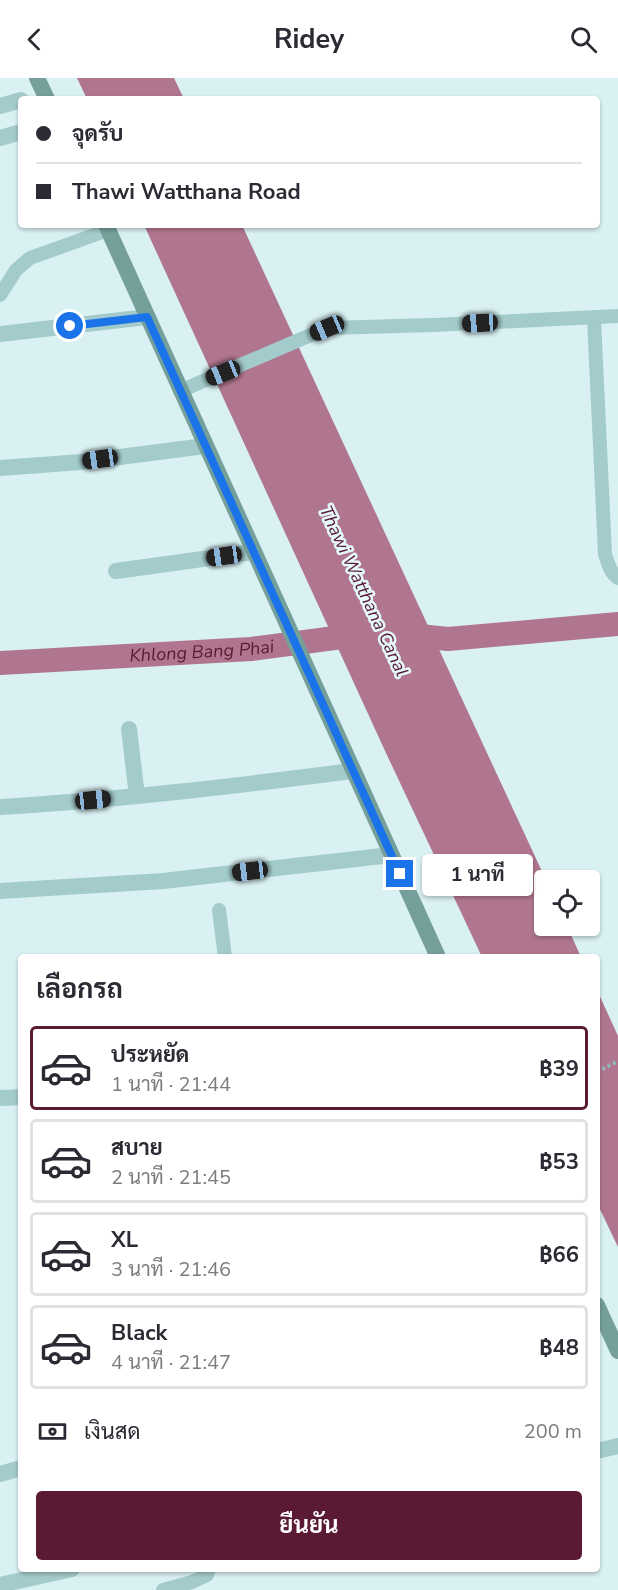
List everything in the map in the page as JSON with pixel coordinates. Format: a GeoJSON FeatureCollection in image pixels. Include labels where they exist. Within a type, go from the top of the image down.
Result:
{"type":"FeatureCollection","features":[{"type":"Feature","properties":{"kind":"main road"},"geometry":{"type":"LineString","coordinates":[[107,228],[437,954]]}},
{"type":"Feature","properties":{"kind":"main road"},"geometry":{"type":"LineString","coordinates":[[600,1312],[618,1351]]}},
{"type":"Feature","properties":{"kind":"street"},"geometry":{"type":"LineString","coordinates":[[0,106],[18,101]]}},
{"type":"Feature","properties":{"kind":"street"},"geometry":{"type":"LineString","coordinates":[[0,138],[18,133]]}},
{"type":"Feature","properties":{"kind":"street"},"geometry":{"type":"LineString","coordinates":[[0,334],[147,317]]}},
{"type":"Feature","properties":{"kind":"street"},"geometry":{"type":"LineString","coordinates":[[0,468],[81,462],[206,446]]}},
{"type":"Feature","properties":{"kind":"street"},"geometry":{"type":"LineString","coordinates":[[116,571],[253,552]]}},
{"type":"Feature","properties":{"kind":"street"},"geometry":{"type":"LineString","coordinates":[[129,729],[137,796]]}},
{"type":"Feature","properties":{"kind":"street"},"geometry":{"type":"LineString","coordinates":[[0,807],[232,787],[352,771]]}},
{"type":"Feature","properties":{"kind":"street"},"geometry":{"type":"LineString","coordinates":[[0,891],[163,881],[391,855]]}},
{"type":"Feature","properties":{"kind":"street"},"geometry":{"type":"LineString","coordinates":[[0,1098],[18,1097]]}},
{"type":"Feature","properties":{"kind":"street"},"geometry":{"type":"LineString","coordinates":[[600,1450],[618,1446]]}},
{"type":"Feature","properties":{"kind":"street"},"geometry":{"type":"LineString","coordinates":[[0,1474],[18,1469]]}},
{"type":"Feature","properties":{"kind":"street"},"geometry":{"type":"LineString","coordinates":[[0,1585],[58,1572]]}},
{"type":"Feature","properties":{"kind":"lane"},"geometry":{"type":"LineString","coordinates":[[0,295],[16,270],[30,258],[105,228]]}},
{"type":"Feature","properties":{"kind":"lane"},"geometry":{"type":"LineString","coordinates":[[180,391],[327,328],[618,316]]}},
{"type":"Feature","properties":{"kind":"lane"},"geometry":{"type":"LineString","coordinates":[[594,318],[605,554],[609,567],[618,578]]}},
{"type":"Feature","properties":{"kind":"lane"},"geometry":{"type":"LineString","coordinates":[[219,910],[225,954]]}},
{"type":"Feature","properties":{"kind":"lane"},"geometry":{"type":"LineString","coordinates":[[163,1590],[199,1579],[208,1572]]}},
{"type":"Feature","properties":{"kind":"path"},"geometry":{"type":"LineString","coordinates":[[600,1070],[618,1061]]}},
{"type":"Feature","properties":{"kind":"water"},"geometry":{"type":"Polygon","coordinates":[[[77,78],[174,78],[183,96],[86,96],[77,78]]]}},
{"type":"Feature","properties":{"kind":"water","name":"Thawi Watthana Canal"},"geometry":{"type":"Polygon","coordinates":[[[145,228],[243,228],[541,870],[534,870],[534,936],[572,936],[580,954],[481,954],[145,228]]]}},
{"type":"Feature","properties":{"kind":"water"},"geometry":{"type":"Polygon","coordinates":[[[600,997],[618,1036],[618,1247],[600,1209],[600,997]]]}},
{"type":"Feature","properties":{"kind":"waterway","name":"Khlong Bang Phai"},"geometry":{"type":"LineString","coordinates":[[400,634],[448,639],[618,624]]}},
{"type":"Feature","properties":{"kind":"waterway","name":"Khlong Bang Phai"},"geometry":{"type":"LineString","coordinates":[[0,663],[251,649],[365,634]]}},
{"type":"Feature","properties":{"kind":"route"},"geometry":{"type":"LineString","coordinates":[[70,326],[147,317],[400,874]]}}]}
